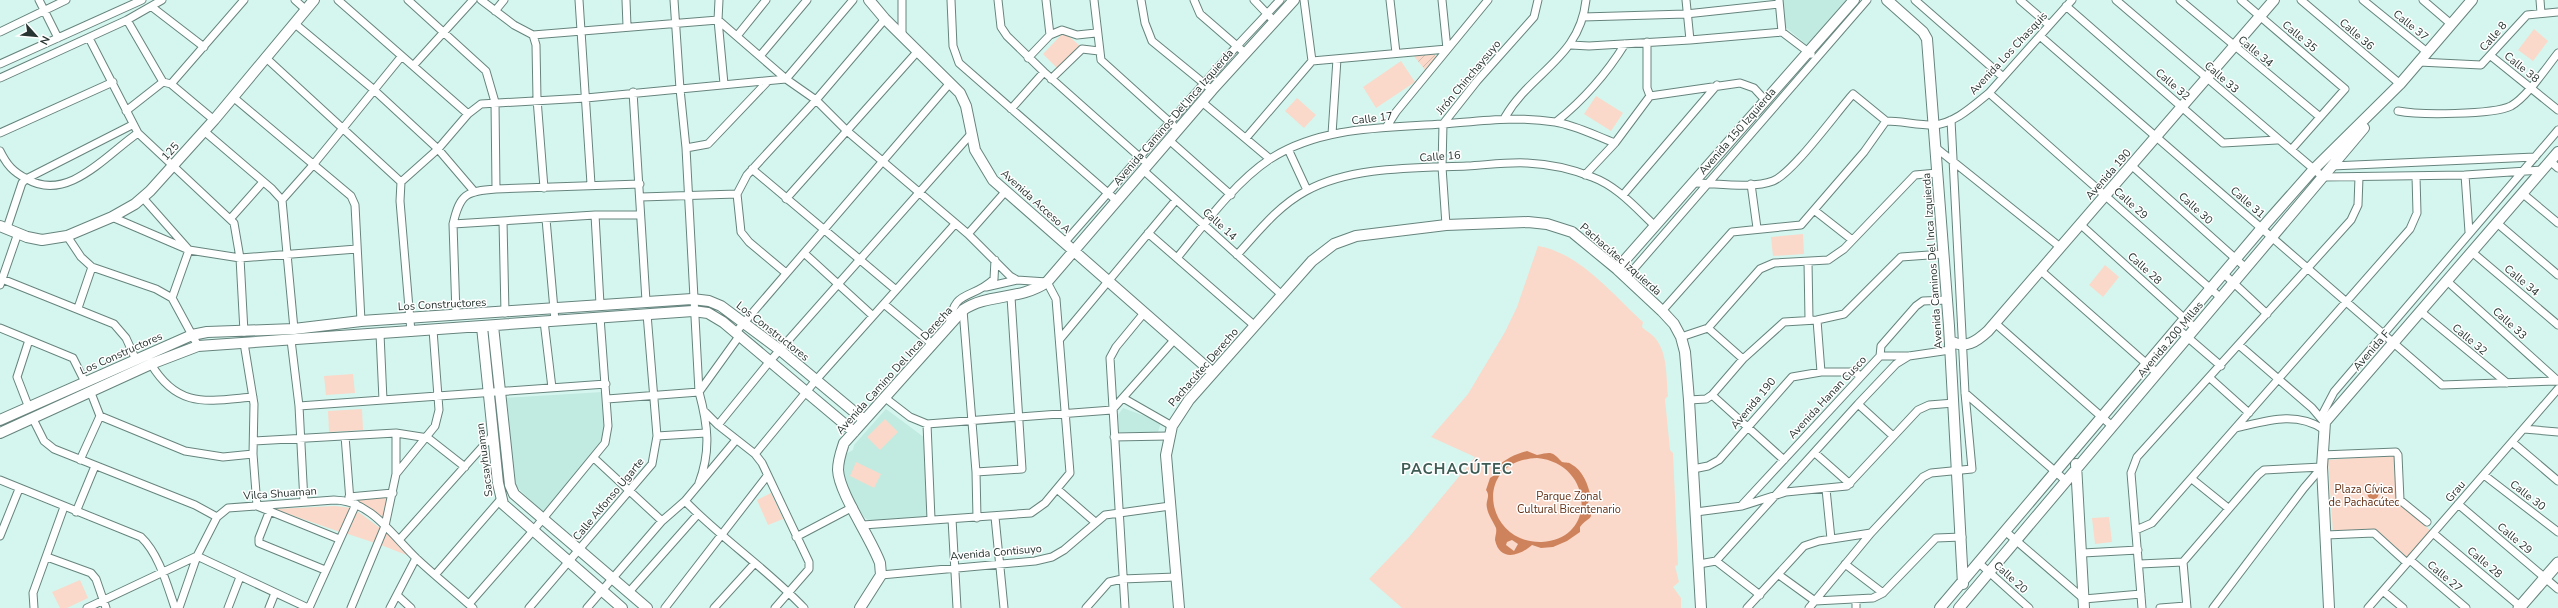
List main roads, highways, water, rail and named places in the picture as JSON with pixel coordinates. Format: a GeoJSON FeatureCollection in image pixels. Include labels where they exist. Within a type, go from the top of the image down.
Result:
{"type":"FeatureCollection","features":[{"type":"Feature","properties":{"kind":"main road","name":"125"},"geometry":{"type":"LineString","coordinates":[[3,227],[42,240],[67,236],[112,217],[143,198],[214,120],[314,0]]}},
{"type":"Feature","properties":{"kind":"main road","name":"Avenida Acceso A"},"geometry":{"type":"LineString","coordinates":[[869,0],[917,52],[950,83],[964,100],[971,134],[979,161],[1004,192],[1213,373]]}},
{"type":"Feature","properties":{"kind":"main road","name":"Avenida Caminos Del Inca Izquierda"},"geometry":{"type":"LineString","coordinates":[[1073,251],[1169,140],[1174,126],[1202,102],[1294,0]]}},
{"type":"Feature","properties":{"kind":"main road","name":"Avenida 150 Izquierda"},"geometry":{"type":"LineString","coordinates":[[1617,269],[1654,225],[1694,183],[1807,51],[1854,0]]}},
{"type":"Feature","properties":{"kind":"main road","name":"Avenida Caminos Del Inca Izquierda"},"geometry":{"type":"LineString","coordinates":[[1887,0],[1923,32],[1927,39],[1954,403],[1962,537],[1963,606]]}},
{"type":"Feature","properties":{"kind":"main road","name":"Avenida 190"},"geometry":{"type":"LineString","coordinates":[[1950,346],[1962,346],[1976,341],[1995,323],[2274,0]]}},
{"type":"Feature","properties":{"kind":"main road","name":"Avenida 200 Millas"},"geometry":{"type":"LineString","coordinates":[[1963,606],[1988,572],[2077,466],[2196,328],[2472,0]]}},
{"type":"Feature","properties":{"kind":"main road","name":"Avenida 200 Millas"},"geometry":{"type":"LineString","coordinates":[[1940,608],[2076,450],[2261,229],[2314,169],[2400,84]]}},
{"type":"Feature","properties":{"kind":"main road","name":"Avenida F"},"geometry":{"type":"LineString","coordinates":[[2329,608],[2322,467],[2324,426],[2420,311],[2522,193],[2543,170],[2554,165],[2558,152]]}},
{"type":"Feature","properties":{"kind":"main road","name":"Pachacútec Izquierda"},"geometry":{"type":"LineString","coordinates":[[1282,295],[1312,261],[1334,244],[1372,233],[1446,225],[1528,222],[1556,226],[1580,236],[1662,311],[1681,337],[1690,400],[1701,608]]}},
{"type":"Feature","properties":{"kind":"main road","name":"Avenida Camino Del Inca Derecha"},"geometry":{"type":"LineString","coordinates":[[860,608],[881,574],[880,563],[863,525],[841,487],[838,471],[839,457],[844,443],[963,310],[972,305],[986,301],[1011,297],[1036,290],[1047,282],[1073,251]]}},
{"type":"Feature","properties":{"kind":"main road","name":"Pachacútec Derecho"},"geometry":{"type":"LineString","coordinates":[[1179,608],[1166,455],[1168,436],[1180,411],[1282,295]]}},
{"type":"Feature","properties":{"kind":"main road","name":"Los Constructores"},"geometry":{"type":"LineString","coordinates":[[0,420],[192,335],[207,332],[244,332],[294,329],[361,321],[692,299],[715,303],[744,323],[780,350],[864,420]]}},
{"type":"Feature","properties":{"kind":"main road","name":"Los Constructores"},"geometry":{"type":"LineString","coordinates":[[0,433],[91,393],[151,364],[198,346],[693,311],[715,316],[854,432]]}},
{"type":"Feature","properties":{"kind":"main road"},"geometry":{"type":"LineString","coordinates":[[493,326],[494,392],[510,485],[514,494],[647,608]]}},
{"type":"Feature","properties":{"kind":"main road","name":"Sacsayhuaman"},"geometry":{"type":"LineString","coordinates":[[482,327],[494,392],[493,435],[501,499],[506,509],[622,608]]}},
{"type":"Feature","properties":{"kind":"main road"},"geometry":{"type":"LineString","coordinates":[[2076,450],[2083,553],[2084,604]]}},
{"type":"Feature","properties":{"kind":"main road"},"geometry":{"type":"LineString","coordinates":[[2520,608],[2558,563]]}},
{"type":"Feature","properties":{"kind":"district","name":"PACHACÚTEC"},"geometry":{"type":"Point","coordinates":[1457,469]}},
{"type":"Feature","properties":{"kind":"park label","name":"Plaza Cívica de Pachacútec"},"geometry":{"type":"Point","coordinates":[2364,495]}},
{"type":"Feature","properties":{"kind":"park label","name":"Parque Zonal Cultural Bicentenario"},"geometry":{"type":"Point","coordinates":[1569,502]}}]}
